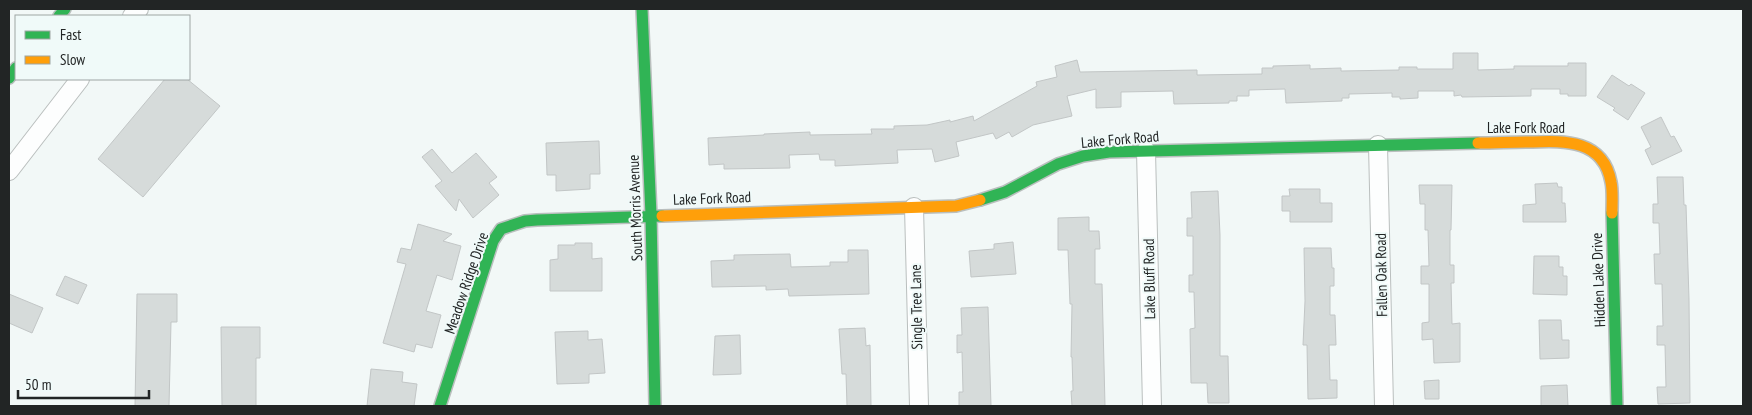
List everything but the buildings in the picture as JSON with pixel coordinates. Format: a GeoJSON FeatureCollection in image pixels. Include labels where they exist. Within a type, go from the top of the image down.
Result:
{"type":"FeatureCollection","features":[{"type":"Feature","properties":{"kind":"main road","name":"South Morris Avenue"},"geometry":{"type":"LineString","coordinates":[[642,9],[651,215],[656,406]]}},
{"type":"Feature","properties":{"kind":"main road","name":"Lake Fork Road"},"geometry":{"type":"LineString","coordinates":[[651,215],[956,206],[1005,192],[1058,164],[1083,156],[1109,152],[1564,141],[1583,145],[1598,156]]}},
{"type":"Feature","properties":{"kind":"main road","name":"Hidden Lake Drive"},"geometry":{"type":"LineString","coordinates":[[1598,156],[1608,172],[1611,182],[1617,406]]}},
{"type":"Feature","properties":{"kind":"main road","name":"Meadow Ridge Drive"},"geometry":{"type":"LineString","coordinates":[[440,406],[493,241],[501,229],[525,221],[651,215]]}},
{"type":"Feature","properties":{"kind":"street"},"geometry":{"type":"LineString","coordinates":[[9,171],[79,80]]}},
{"type":"Feature","properties":{"kind":"street","name":"Fallen Oak Road"},"geometry":{"type":"LineString","coordinates":[[1378,145],[1384,406]]}},
{"type":"Feature","properties":{"kind":"street","name":"Lake Bluff Road"},"geometry":{"type":"LineString","coordinates":[[1146,151],[1152,406]]}},
{"type":"Feature","properties":{"kind":"street","name":"Single Tree Lane"},"geometry":{"type":"LineString","coordinates":[[914,207],[919,406]]}},
{"type":"Feature","properties":{"kind":"traffic: fast"},"geometry":{"type":"LineString","coordinates":[[60,15],[65,9]]}},
{"type":"Feature","properties":{"kind":"traffic: fast"},"geometry":{"type":"LineString","coordinates":[[642,9],[651,215],[655,406]]}},
{"type":"Feature","properties":{"kind":"traffic: fast"},"geometry":{"type":"LineString","coordinates":[[9,78],[15,69]]}},
{"type":"Feature","properties":{"kind":"traffic: fast"},"geometry":{"type":"LineString","coordinates":[[980,200],[1005,192],[1058,164],[1083,156],[1109,152],[1478,143]]}},
{"type":"Feature","properties":{"kind":"traffic: fast"},"geometry":{"type":"LineString","coordinates":[[1612,213],[1617,406]]}},
{"type":"Feature","properties":{"kind":"traffic: fast"},"geometry":{"type":"LineString","coordinates":[[440,406],[493,241],[501,229],[525,221],[537,220],[662,216]]}},
{"type":"Feature","properties":{"kind":"traffic: slow"},"geometry":{"type":"LineString","coordinates":[[1478,143],[1555,142],[1579,145],[1590,150],[1599,157],[1607,168],[1612,186],[1612,213]]}},
{"type":"Feature","properties":{"kind":"traffic: slow"},"geometry":{"type":"LineString","coordinates":[[662,216],[956,206],[980,200]]}}]}
